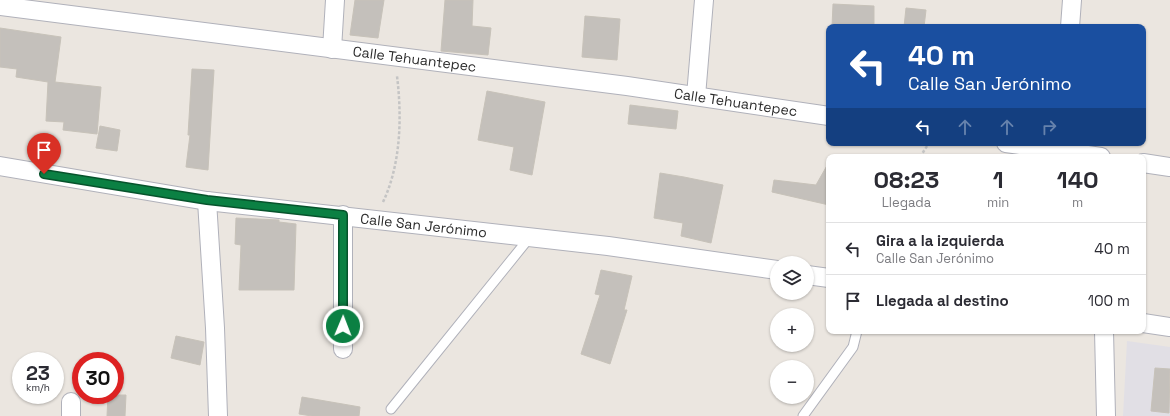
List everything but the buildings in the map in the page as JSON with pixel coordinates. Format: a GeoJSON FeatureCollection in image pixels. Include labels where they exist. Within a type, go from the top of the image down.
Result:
{"type":"FeatureCollection","features":[{"type":"Feature","properties":{"kind":"street"},"geometry":{"type":"LineString","coordinates":[[332,49],[335,0]]}},
{"type":"Feature","properties":{"kind":"street"},"geometry":{"type":"LineString","coordinates":[[696,96],[704,0]]}},
{"type":"Feature","properties":{"kind":"street"},"geometry":{"type":"LineString","coordinates":[[1070,24],[1072,0]]}},
{"type":"Feature","properties":{"kind":"street","name":"Calle Tehuantepec"},"geometry":{"type":"LineString","coordinates":[[0,6],[696,96],[826,116]]}},
{"type":"Feature","properties":{"kind":"street"},"geometry":{"type":"LineString","coordinates":[[1049,146],[1063,147],[1089,154]]}},
{"type":"Feature","properties":{"kind":"street"},"geometry":{"type":"LineString","coordinates":[[1146,163],[1170,167]]}},
{"type":"Feature","properties":{"kind":"street","name":"Calle San Jerónimo"},"geometry":{"type":"LineString","coordinates":[[0,166],[207,200],[608,246],[770,269]]}},
{"type":"Feature","properties":{"kind":"street"},"geometry":{"type":"LineString","coordinates":[[207,200],[215,328],[218,416]]}},
{"type":"Feature","properties":{"kind":"street"},"geometry":{"type":"LineString","coordinates":[[343,215],[343,349]]}},
{"type":"Feature","properties":{"kind":"street"},"geometry":{"type":"LineString","coordinates":[[814,275],[826,277]]}},
{"type":"Feature","properties":{"kind":"street"},"geometry":{"type":"LineString","coordinates":[[1146,323],[1170,327]]}},
{"type":"Feature","properties":{"kind":"street"},"geometry":{"type":"LineString","coordinates":[[1104,334],[1106,416]]}},
{"type":"Feature","properties":{"kind":"lane"},"geometry":{"type":"LineString","coordinates":[[390,409],[530,237]]}},
{"type":"Feature","properties":{"kind":"lane"},"geometry":{"type":"LineString","coordinates":[[803,416],[853,347],[856,334]]}},
{"type":"Feature","properties":{"kind":"path"},"geometry":{"type":"LineString","coordinates":[[376,219],[388,191],[400,142],[398,82],[394,57]]}},
{"type":"Feature","properties":{"kind":"shaded area"},"geometry":{"type":"Polygon","coordinates":[[[1127,341],[1170,347],[1170,416],[1123,416],[1127,341]]]}},
{"type":"Feature","properties":{"kind":"route"},"geometry":{"type":"LineString","coordinates":[[44,174],[207,200],[343,215],[343,326]]}}]}
